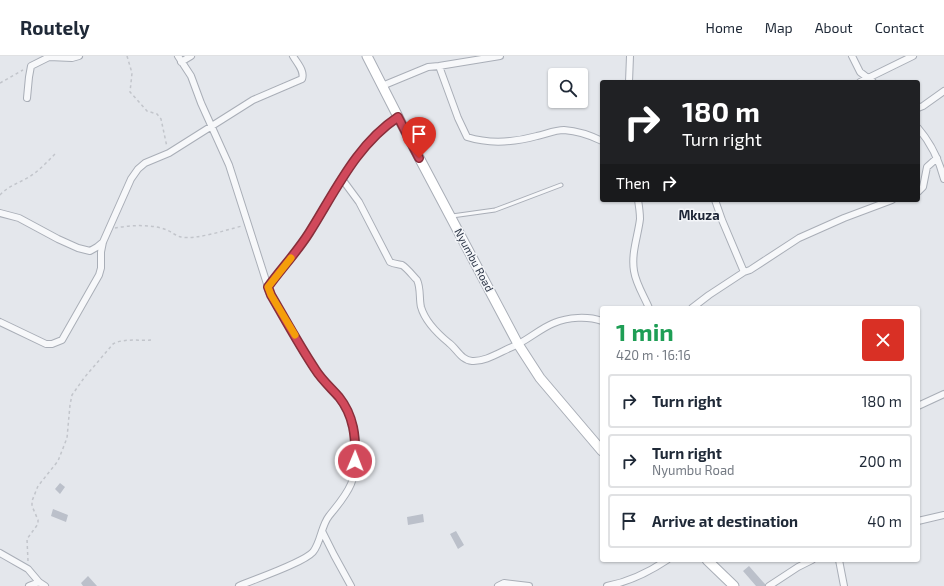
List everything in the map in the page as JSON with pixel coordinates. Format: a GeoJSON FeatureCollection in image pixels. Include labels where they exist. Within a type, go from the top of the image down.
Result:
{"type":"FeatureCollection","features":[{"type":"Feature","properties":{"kind":"street"},"geometry":{"type":"LineString","coordinates":[[27,98],[31,66],[49,57],[72,58],[79,56]]}},
{"type":"Feature","properties":{"kind":"street"},"geometry":{"type":"LineString","coordinates":[[178,56],[191,76],[211,126],[229,165],[271,295],[316,371],[340,399],[351,417],[354,427],[355,470],[352,482],[346,494],[327,518],[316,547],[307,557],[299,562],[239,586]]}},
{"type":"Feature","properties":{"kind":"street"},"geometry":{"type":"LineString","coordinates":[[181,62],[191,56]]}},
{"type":"Feature","properties":{"kind":"street"},"geometry":{"type":"LineString","coordinates":[[0,322],[46,344],[52,344],[62,340],[99,274],[101,268],[101,252],[104,242],[131,179],[138,169],[145,164],[169,153],[253,100],[302,79],[303,72],[293,56]]}},
{"type":"Feature","properties":{"kind":"street","name":"Nyumbu Road"},"geometry":{"type":"LineString","coordinates":[[367,56],[518,344],[540,378],[600,449]]}},
{"type":"Feature","properties":{"kind":"street"},"geometry":{"type":"LineString","coordinates":[[382,86],[428,67],[478,58],[500,56]]}},
{"type":"Feature","properties":{"kind":"street"},"geometry":{"type":"LineString","coordinates":[[629,80],[630,56]]}},
{"type":"Feature","properties":{"kind":"street"},"geometry":{"type":"LineString","coordinates":[[852,56],[860,72],[870,80],[913,56]]}},
{"type":"Feature","properties":{"kind":"street"},"geometry":{"type":"LineString","coordinates":[[439,66],[458,118],[467,137],[492,141],[510,141],[536,137],[564,130],[589,134],[600,140]]}},
{"type":"Feature","properties":{"kind":"street"},"geometry":{"type":"LineString","coordinates":[[920,107],[944,91]]}},
{"type":"Feature","properties":{"kind":"street"},"geometry":{"type":"LineString","coordinates":[[268,287],[300,246],[342,179],[367,144],[382,128],[398,117]]}},
{"type":"Feature","properties":{"kind":"street"},"geometry":{"type":"LineString","coordinates":[[920,131],[930,144],[937,158],[944,179]]}},
{"type":"Feature","properties":{"kind":"street"},"geometry":{"type":"LineString","coordinates":[[920,190],[927,167],[937,158]]}},
{"type":"Feature","properties":{"kind":"street"},"geometry":{"type":"LineString","coordinates":[[342,179],[359,202],[390,262],[402,266],[418,282],[421,306],[424,313],[442,339],[449,343],[465,359],[472,361],[491,356],[518,344],[554,323],[574,318],[600,321]]}},
{"type":"Feature","properties":{"kind":"street"},"geometry":{"type":"LineString","coordinates":[[638,202],[640,219],[634,248],[633,262],[634,272],[638,284],[648,306]]}},
{"type":"Feature","properties":{"kind":"street"},"geometry":{"type":"LineString","coordinates":[[717,202],[722,220],[744,272]]}},
{"type":"Feature","properties":{"kind":"street"},"geometry":{"type":"LineString","coordinates":[[694,306],[708,295],[799,238],[844,218],[887,202]]}},
{"type":"Feature","properties":{"kind":"street"},"geometry":{"type":"LineString","coordinates":[[0,214],[19,218],[78,248],[90,251],[104,242]]}},
{"type":"Feature","properties":{"kind":"street"},"geometry":{"type":"LineString","coordinates":[[920,405],[944,394]]}},
{"type":"Feature","properties":{"kind":"street"},"geometry":{"type":"LineString","coordinates":[[920,521],[944,515]]}},
{"type":"Feature","properties":{"kind":"street"},"geometry":{"type":"LineString","coordinates":[[322,531],[351,586]]}},
{"type":"Feature","properties":{"kind":"street"},"geometry":{"type":"LineString","coordinates":[[0,553],[28,569],[39,582],[45,586]]}},
{"type":"Feature","properties":{"kind":"street"},"geometry":{"type":"LineString","coordinates":[[607,586],[640,575],[654,569],[664,562]]}},
{"type":"Feature","properties":{"kind":"street"},"geometry":{"type":"LineString","coordinates":[[708,562],[734,586]]}},
{"type":"Feature","properties":{"kind":"street"},"geometry":{"type":"LineString","coordinates":[[769,586],[808,562]]}},
{"type":"Feature","properties":{"kind":"street"},"geometry":{"type":"LineString","coordinates":[[839,562],[844,586]]}},
{"type":"Feature","properties":{"kind":"street"},"geometry":{"type":"LineString","coordinates":[[29,586],[34,582],[39,582]]}},
{"type":"Feature","properties":{"kind":"street"},"geometry":{"type":"LineString","coordinates":[[498,586],[504,583],[529,586]]}},
{"type":"Feature","properties":{"kind":"lane"},"geometry":{"type":"LineString","coordinates":[[450,216],[495,210],[561,185]]}},
{"type":"Feature","properties":{"kind":"path"},"geometry":{"type":"LineString","coordinates":[[127,56],[132,73],[130,92],[147,111],[159,115],[169,153]]}},
{"type":"Feature","properties":{"kind":"path"},"geometry":{"type":"LineString","coordinates":[[0,83],[31,66]]}},
{"type":"Feature","properties":{"kind":"path"},"geometry":{"type":"LineString","coordinates":[[0,195],[10,186],[28,178],[55,154]]}},
{"type":"Feature","properties":{"kind":"path"},"geometry":{"type":"LineString","coordinates":[[110,229],[135,225],[166,230],[182,238],[197,237],[249,225]]}},
{"type":"Feature","properties":{"kind":"path"},"geometry":{"type":"LineString","coordinates":[[28,569],[26,539],[38,524],[38,520],[32,506],[32,501],[38,486],[58,462],[67,438],[72,394],[84,378],[117,341],[152,340]]}},
{"type":"Feature","properties":{"kind":"building"},"geometry":{"type":"Polygon","coordinates":[[[60,483],[65,487],[60,494],[55,489],[60,483]]]}},
{"type":"Feature","properties":{"kind":"building"},"geometry":{"type":"Polygon","coordinates":[[[53,509],[68,515],[66,522],[51,516],[53,509]]]}},
{"type":"Feature","properties":{"kind":"building"},"geometry":{"type":"Polygon","coordinates":[[[423,514],[424,522],[408,525],[407,517],[423,514]]]}},
{"type":"Feature","properties":{"kind":"building"},"geometry":{"type":"Polygon","coordinates":[[[456,531],[464,545],[458,549],[450,534],[456,531]]]}},
{"type":"Feature","properties":{"kind":"building"},"geometry":{"type":"Polygon","coordinates":[[[749,566],[765,584],[765,586],[756,586],[743,571],[749,566]]]}},
{"type":"Feature","properties":{"kind":"building"},"geometry":{"type":"Polygon","coordinates":[[[88,576],[97,586],[83,586],[81,583],[88,576]]]}},
{"type":"Feature","properties":{"kind":"slow traffic"},"geometry":{"type":"LineString","coordinates":[[291,258],[268,287],[271,295],[295,335]]}},
{"type":"Feature","properties":{"kind":"district","name":"Mkuza"},"geometry":{"type":"Point","coordinates":[699,215]}},
{"type":"Feature","properties":{"kind":"route"},"geometry":{"type":"LineString","coordinates":[[355,461],[356,440],[351,417],[340,399],[316,371],[271,295],[268,287],[309,233],[342,179],[360,153],[387,124],[398,117],[419,158]]}}]}
